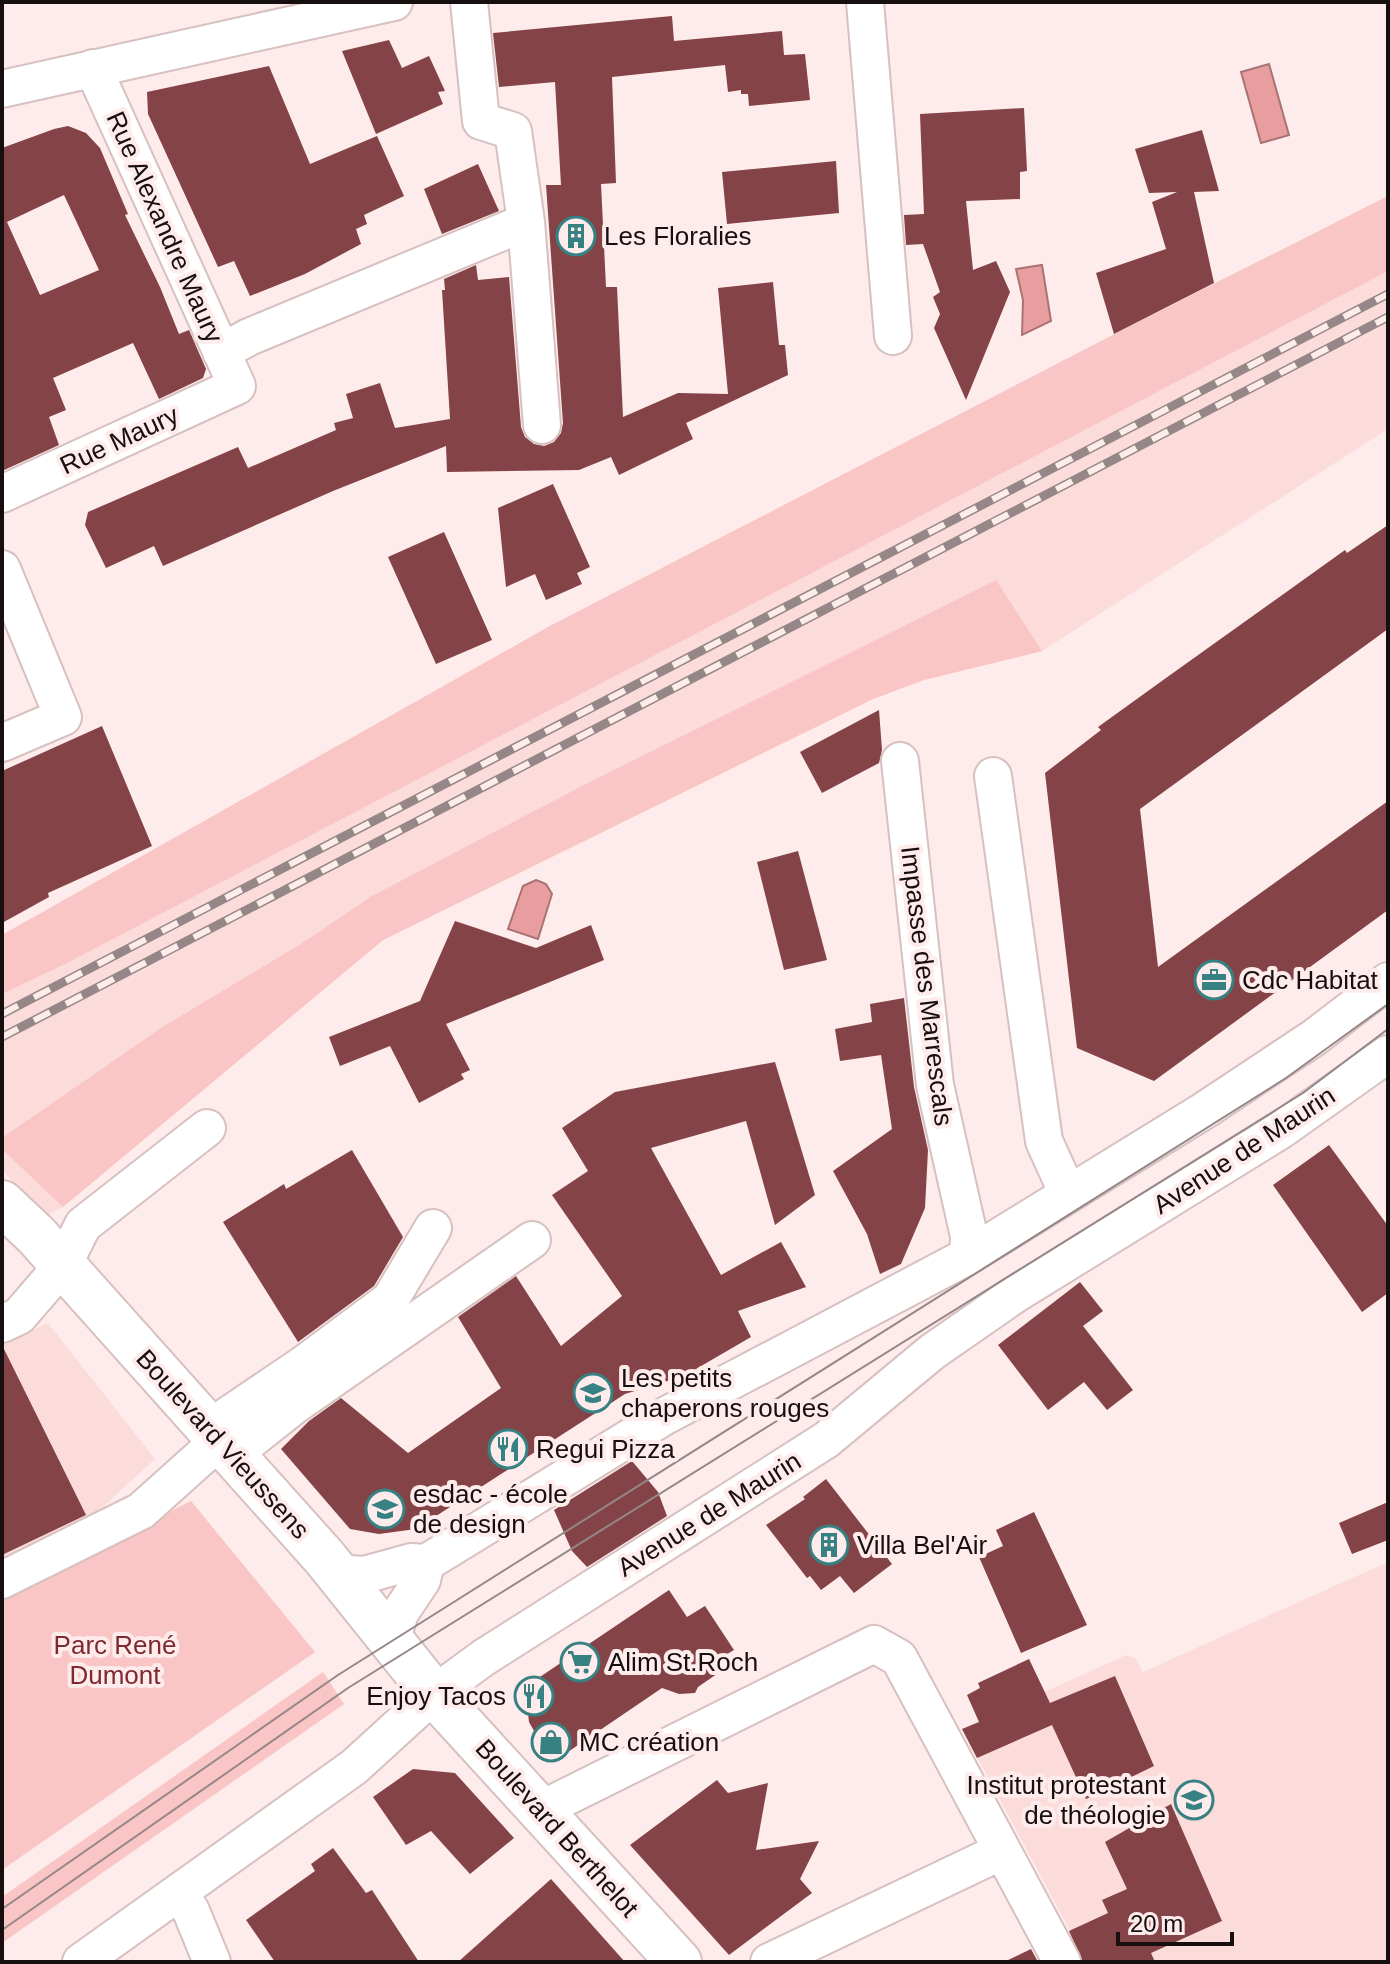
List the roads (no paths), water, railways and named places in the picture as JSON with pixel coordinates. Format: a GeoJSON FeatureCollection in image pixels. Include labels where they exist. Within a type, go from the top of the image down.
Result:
{"type":"FeatureCollection","features":[{"type":"Feature","properties":{"kind":"main road","name":"Boulevard Vieussens"},"geometry":{"type":"LineString","coordinates":[[2,1203],[50,1250],[336,1573],[434,1694]]}},
{"type":"Feature","properties":{"kind":"main road","name":"Boulevard Berthelot"},"geometry":{"type":"LineString","coordinates":[[434,1694],[679,1962]]}},
{"type":"Feature","properties":{"kind":"street"},"geometry":{"type":"LineString","coordinates":[[2,89],[326,9],[394,2]]}},
{"type":"Feature","properties":{"kind":"street"},"geometry":{"type":"LineString","coordinates":[[469,2],[481,121],[513,131],[526,222],[542,425]]}},
{"type":"Feature","properties":{"kind":"street"},"geometry":{"type":"LineString","coordinates":[[865,2],[893,336]]}},
{"type":"Feature","properties":{"kind":"street","name":"Rue Alexandre Maury"},"geometry":{"type":"LineString","coordinates":[[93,68],[237,386]]}},
{"type":"Feature","properties":{"kind":"street"},"geometry":{"type":"LineString","coordinates":[[221,352],[249,337],[526,222]]}},
{"type":"Feature","properties":{"kind":"street","name":"Rue Maury"},"geometry":{"type":"LineString","coordinates":[[2,494],[237,386]]}},
{"type":"Feature","properties":{"kind":"street"},"geometry":{"type":"LineString","coordinates":[[2,569],[63,717],[2,743]]}},
{"type":"Feature","properties":{"kind":"street","name":"Impasse des Marrescals"},"geometry":{"type":"LineString","coordinates":[[900,761],[935,1085],[969,1236],[968,1256]]}},
{"type":"Feature","properties":{"kind":"street"},"geometry":{"type":"LineString","coordinates":[[993,776],[1044,1141],[1068,1194]]}},
{"type":"Feature","properties":{"kind":"street"},"geometry":{"type":"LineString","coordinates":[[336,1573],[364,1575],[411,1562],[426,1563],[665,1416],[968,1256],[1278,1061],[1388,981]]}},
{"type":"Feature","properties":{"kind":"street","name":"Avenue de Maurin"},"geometry":{"type":"LineString","coordinates":[[81,1962],[354,1767],[434,1694],[496,1650],[826,1440],[932,1352],[1014,1295],[1281,1130],[1388,1054]]}},
{"type":"Feature","properties":{"kind":"street"},"geometry":{"type":"LineString","coordinates":[[2,1324],[19,1316],[50,1250],[207,1128]]}},
{"type":"Feature","properties":{"kind":"street"},"geometry":{"type":"LineString","coordinates":[[2,1580],[141,1511],[304,1364],[390,1300],[433,1228]]}},
{"type":"Feature","properties":{"kind":"street"},"geometry":{"type":"LineString","coordinates":[[219,1442],[295,1405],[532,1240]]}},
{"type":"Feature","properties":{"kind":"street"},"geometry":{"type":"LineString","coordinates":[[391,1641],[400,1613],[422,1580],[426,1563]]}},
{"type":"Feature","properties":{"kind":"street"},"geometry":{"type":"LineString","coordinates":[[540,1810],[874,1644],[899,1658],[1062,1962]]}},
{"type":"Feature","properties":{"kind":"street"},"geometry":{"type":"LineString","coordinates":[[769,1962],[1002,1851]]}},
{"type":"Feature","properties":{"kind":"street"},"geometry":{"type":"LineString","coordinates":[[179,1893],[191,1911],[212,1962]]}},
{"type":"Feature","properties":{"kind":"tram line"},"geometry":{"type":"LineString","coordinates":[[2,1909],[338,1675],[1286,1078],[1388,1004]]}},
{"type":"Feature","properties":{"kind":"tram line"},"geometry":{"type":"LineString","coordinates":[[2,1930],[348,1688],[1303,1093],[1388,1029]]}},
{"type":"Feature","properties":{"kind":"railway"},"geometry":{"type":"LineString","coordinates":[[2,1014],[1388,294]]}},
{"type":"Feature","properties":{"kind":"railway"},"geometry":{"type":"LineString","coordinates":[[2,1037],[1388,317]]}},
{"type":"Feature","properties":{"kind":"place","name":"Les Floralies"},"geometry":{"type":"Point","coordinates":[576,236]}},
{"type":"Feature","properties":{"kind":"place","name":"Cdc Habitat"},"geometry":{"type":"Point","coordinates":[1214,980]}},
{"type":"Feature","properties":{"kind":"place","name":"Les petits chaperons rouges"},"geometry":{"type":"Point","coordinates":[593,1393]}},
{"type":"Feature","properties":{"kind":"place","name":"Regui Pizza"},"geometry":{"type":"Point","coordinates":[508,1449]}},
{"type":"Feature","properties":{"kind":"place","name":"esdac - école de design"},"geometry":{"type":"Point","coordinates":[385,1509]}},
{"type":"Feature","properties":{"kind":"place","name":"Villa Bel'Air"},"geometry":{"type":"Point","coordinates":[829,1545]}},
{"type":"Feature","properties":{"kind":"place","name":"Alim St.Roch"},"geometry":{"type":"Point","coordinates":[580,1662]}},
{"type":"Feature","properties":{"kind":"place","name":"Enjoy Tacos"},"geometry":{"type":"Point","coordinates":[534,1696]}},
{"type":"Feature","properties":{"kind":"place","name":"MC création"},"geometry":{"type":"Point","coordinates":[551,1742]}},
{"type":"Feature","properties":{"kind":"place","name":"Institut protestant de théologie"},"geometry":{"type":"Point","coordinates":[1194,1800]}},
{"type":"Feature","properties":{"kind":"park label","name":"Parc René Dumont"},"geometry":{"type":"Point","coordinates":[115,1660]}}]}
